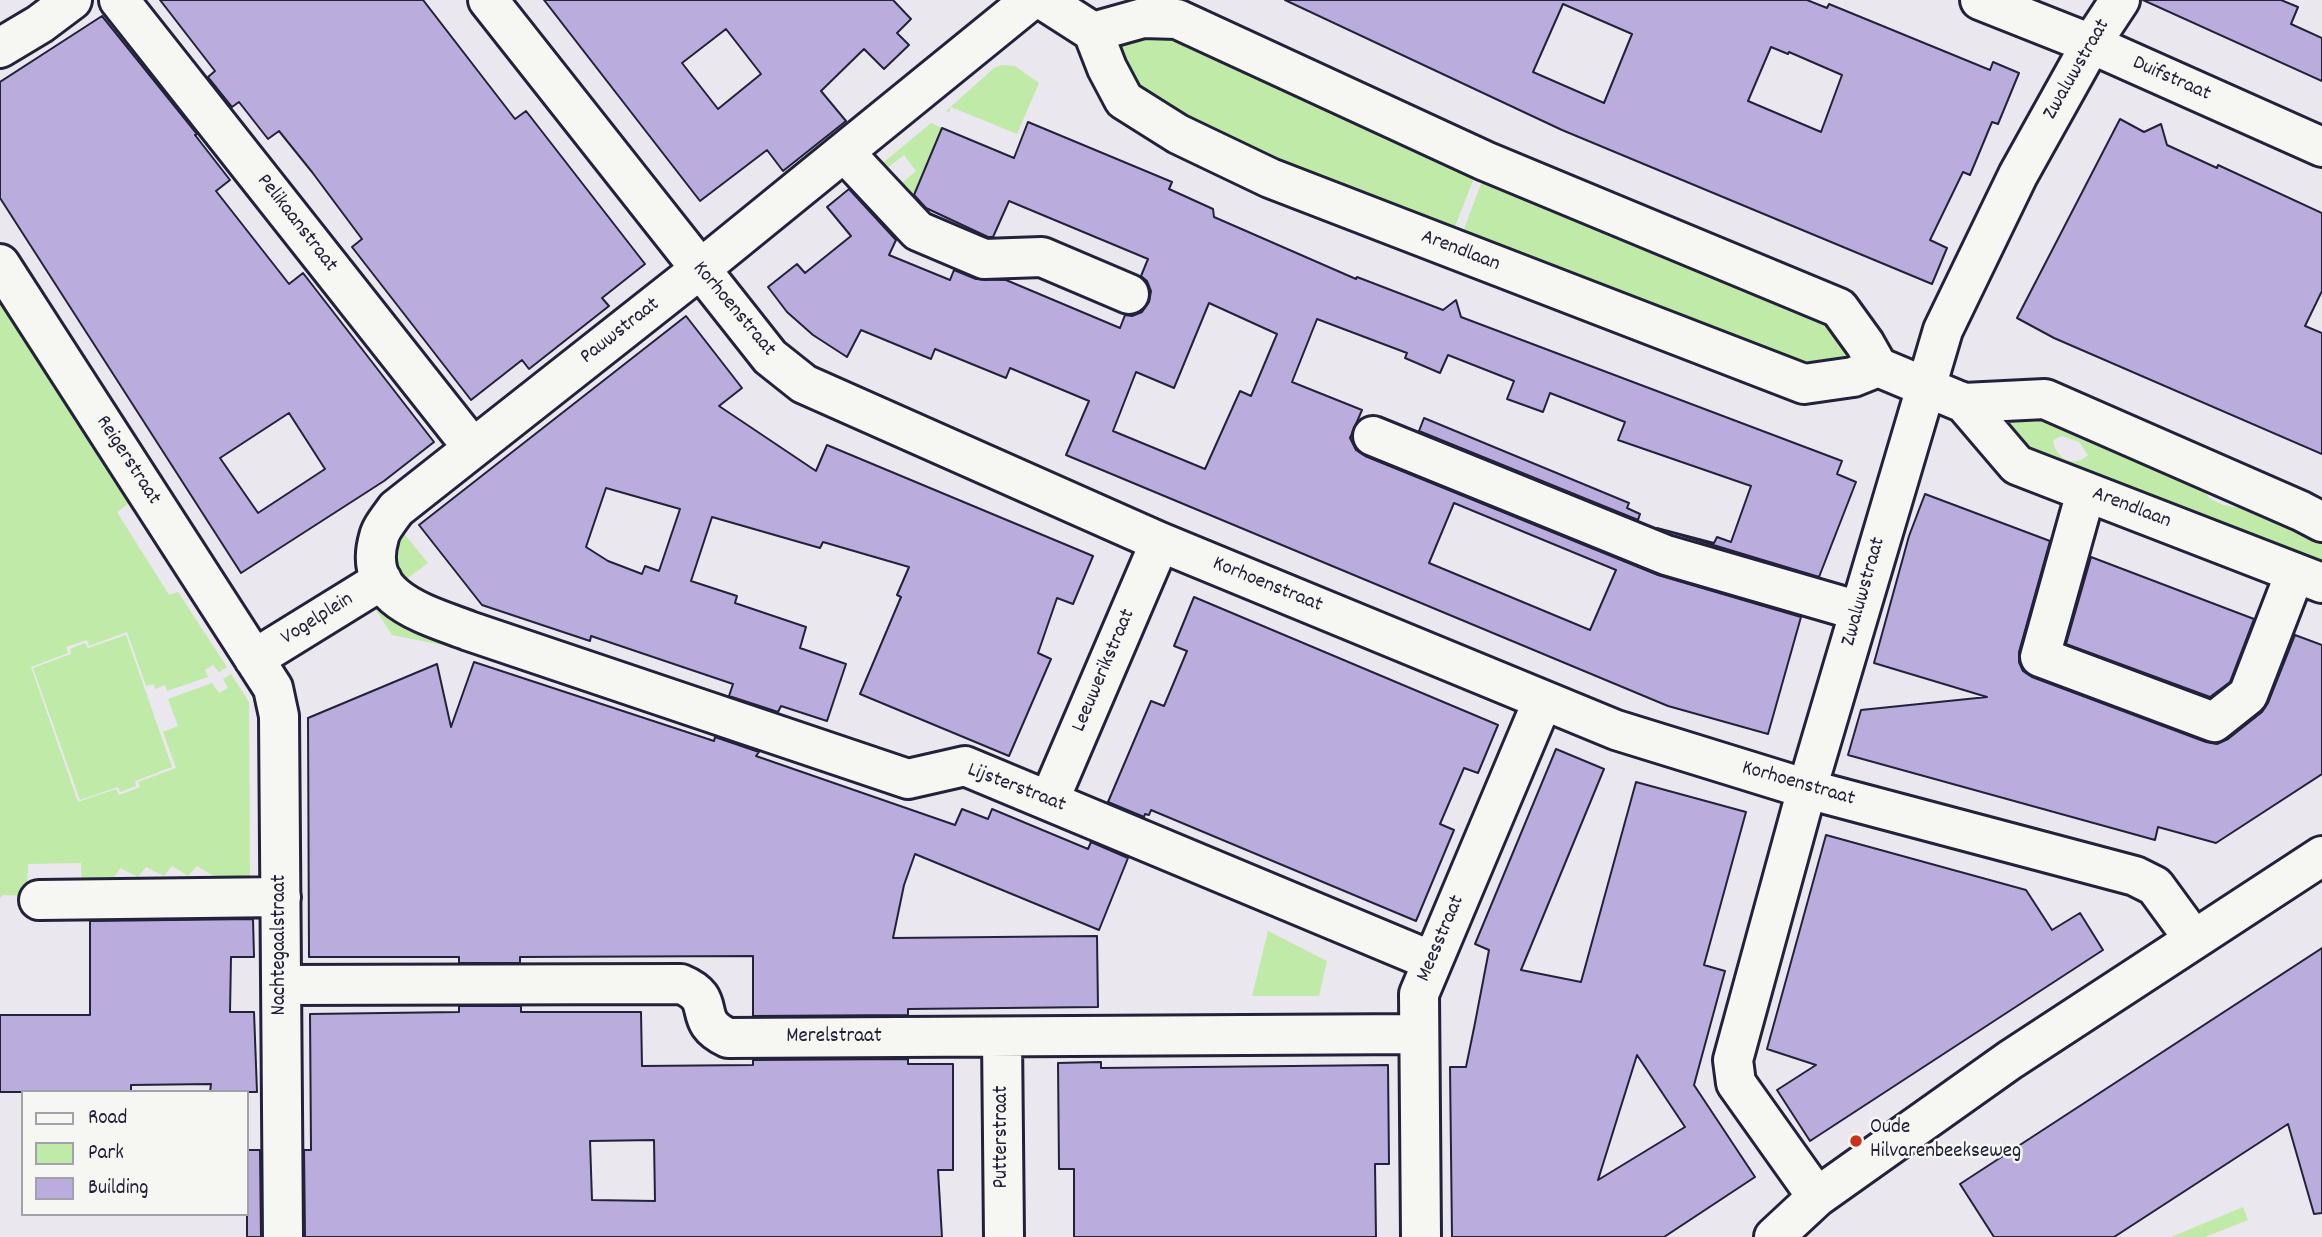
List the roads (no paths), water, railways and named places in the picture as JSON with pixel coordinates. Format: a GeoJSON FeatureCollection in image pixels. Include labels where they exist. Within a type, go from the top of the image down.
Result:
{"type":"FeatureCollection","features":[{"type":"Feature","properties":{"kind":"street"},"geometry":{"type":"LineString","coordinates":[[0,48],[40,24],[72,0]]}},
{"type":"Feature","properties":{"kind":"street","name":"Pelikaanstraat"},"geometry":{"type":"LineString","coordinates":[[119,0],[473,448]]}},
{"type":"Feature","properties":{"kind":"street","name":"Korhoenstraat"},"geometry":{"type":"LineString","coordinates":[[488,0],[770,357],[804,384],[1160,542],[1616,730],[1807,789],[2134,876],[2155,886],[2193,938]]}},
{"type":"Feature","properties":{"kind":"street","name":"Pauwstraat"},"geometry":{"type":"LineString","coordinates":[[382,580],[375,559],[379,535],[396,509],[699,270],[1031,0]]}},
{"type":"Feature","properties":{"kind":"street"},"geometry":{"type":"LineString","coordinates":[[1043,0],[1094,32],[1143,18],[1177,19],[1485,161],[1839,308],[1865,344],[1878,368]]}},
{"type":"Feature","properties":{"kind":"street","name":"Duifstraat"},"geometry":{"type":"LineString","coordinates":[[1980,0],[2091,44],[2322,147]]}},
{"type":"Feature","properties":{"kind":"street","name":"Zwaluwstraat"},"geometry":{"type":"LineString","coordinates":[[1817,1198],[1736,1083],[1733,1060],[1807,789],[1943,330],[2018,175],[2091,44],[2120,0]]}},
{"type":"Feature","properties":{"kind":"street","name":"Arendlaan"},"geometry":{"type":"LineString","coordinates":[[1094,32],[1107,68],[1124,100],[1178,134],[1270,178],[1804,384],[1853,377],[1878,368],[1964,403],[2045,399],[2322,522]]}},
{"type":"Feature","properties":{"kind":"street"},"geometry":{"type":"LineString","coordinates":[[844,152],[918,231],[984,259],[1042,257],[1129,294]]}},
{"type":"Feature","properties":{"kind":"street","name":"Reigerstraat"},"geometry":{"type":"LineString","coordinates":[[0,264],[254,659]]}},
{"type":"Feature","properties":{"kind":"street","name":"Arendlaan"},"geometry":{"type":"LineString","coordinates":[[1964,403],[2017,465],[2309,578]]}},
{"type":"Feature","properties":{"kind":"street"},"geometry":{"type":"LineString","coordinates":[[1373,436],[1666,555],[1859,611]]}},
{"type":"Feature","properties":{"kind":"street"},"geometry":{"type":"LineString","coordinates":[[2086,492],[2040,657],[2214,722],[2248,695],[2309,578]]}},
{"type":"Feature","properties":{"kind":"street","name":"Leeuwerikstraat"},"geometry":{"type":"LineString","coordinates":[[1049,801],[1160,542]]}},
{"type":"Feature","properties":{"kind":"street","name":"Vogelplein"},"geometry":{"type":"LineString","coordinates":[[254,659],[382,580]]}},
{"type":"Feature","properties":{"kind":"street","name":"Lijsterstraat"},"geometry":{"type":"LineString","coordinates":[[382,580],[397,600],[412,609],[469,631],[908,779],[965,766],[1432,961]]}},
{"type":"Feature","properties":{"kind":"street","name":"Nachtegaalstraat"},"geometry":{"type":"LineString","coordinates":[[254,659],[273,688],[279,716],[283,1237]]}},
{"type":"Feature","properties":{"kind":"street","name":"Meesstraat"},"geometry":{"type":"LineString","coordinates":[[1421,1237],[1419,995],[1543,700]]}},
{"type":"Feature","properties":{"kind":"street"},"geometry":{"type":"LineString","coordinates":[[1774,1237],[1817,1198],[2010,1060],[2322,856]]}},
{"type":"Feature","properties":{"kind":"street"},"geometry":{"type":"LineString","coordinates":[[38,900],[281,897]]}},
{"type":"Feature","properties":{"kind":"street","name":"Merelstraat"},"geometry":{"type":"LineString","coordinates":[[281,985],[681,984],[696,990],[704,1001],[705,1019],[714,1031],[728,1038],[1418,1034]]}},
{"type":"Feature","properties":{"kind":"street","name":"Putterstraat"},"geometry":{"type":"LineString","coordinates":[[1002,1037],[1004,1237]]}},
{"type":"Feature","properties":{"kind":"place","name":"Oude Hilvarenbeekseweg"},"geometry":{"type":"Point","coordinates":[1856,1141]}}]}
